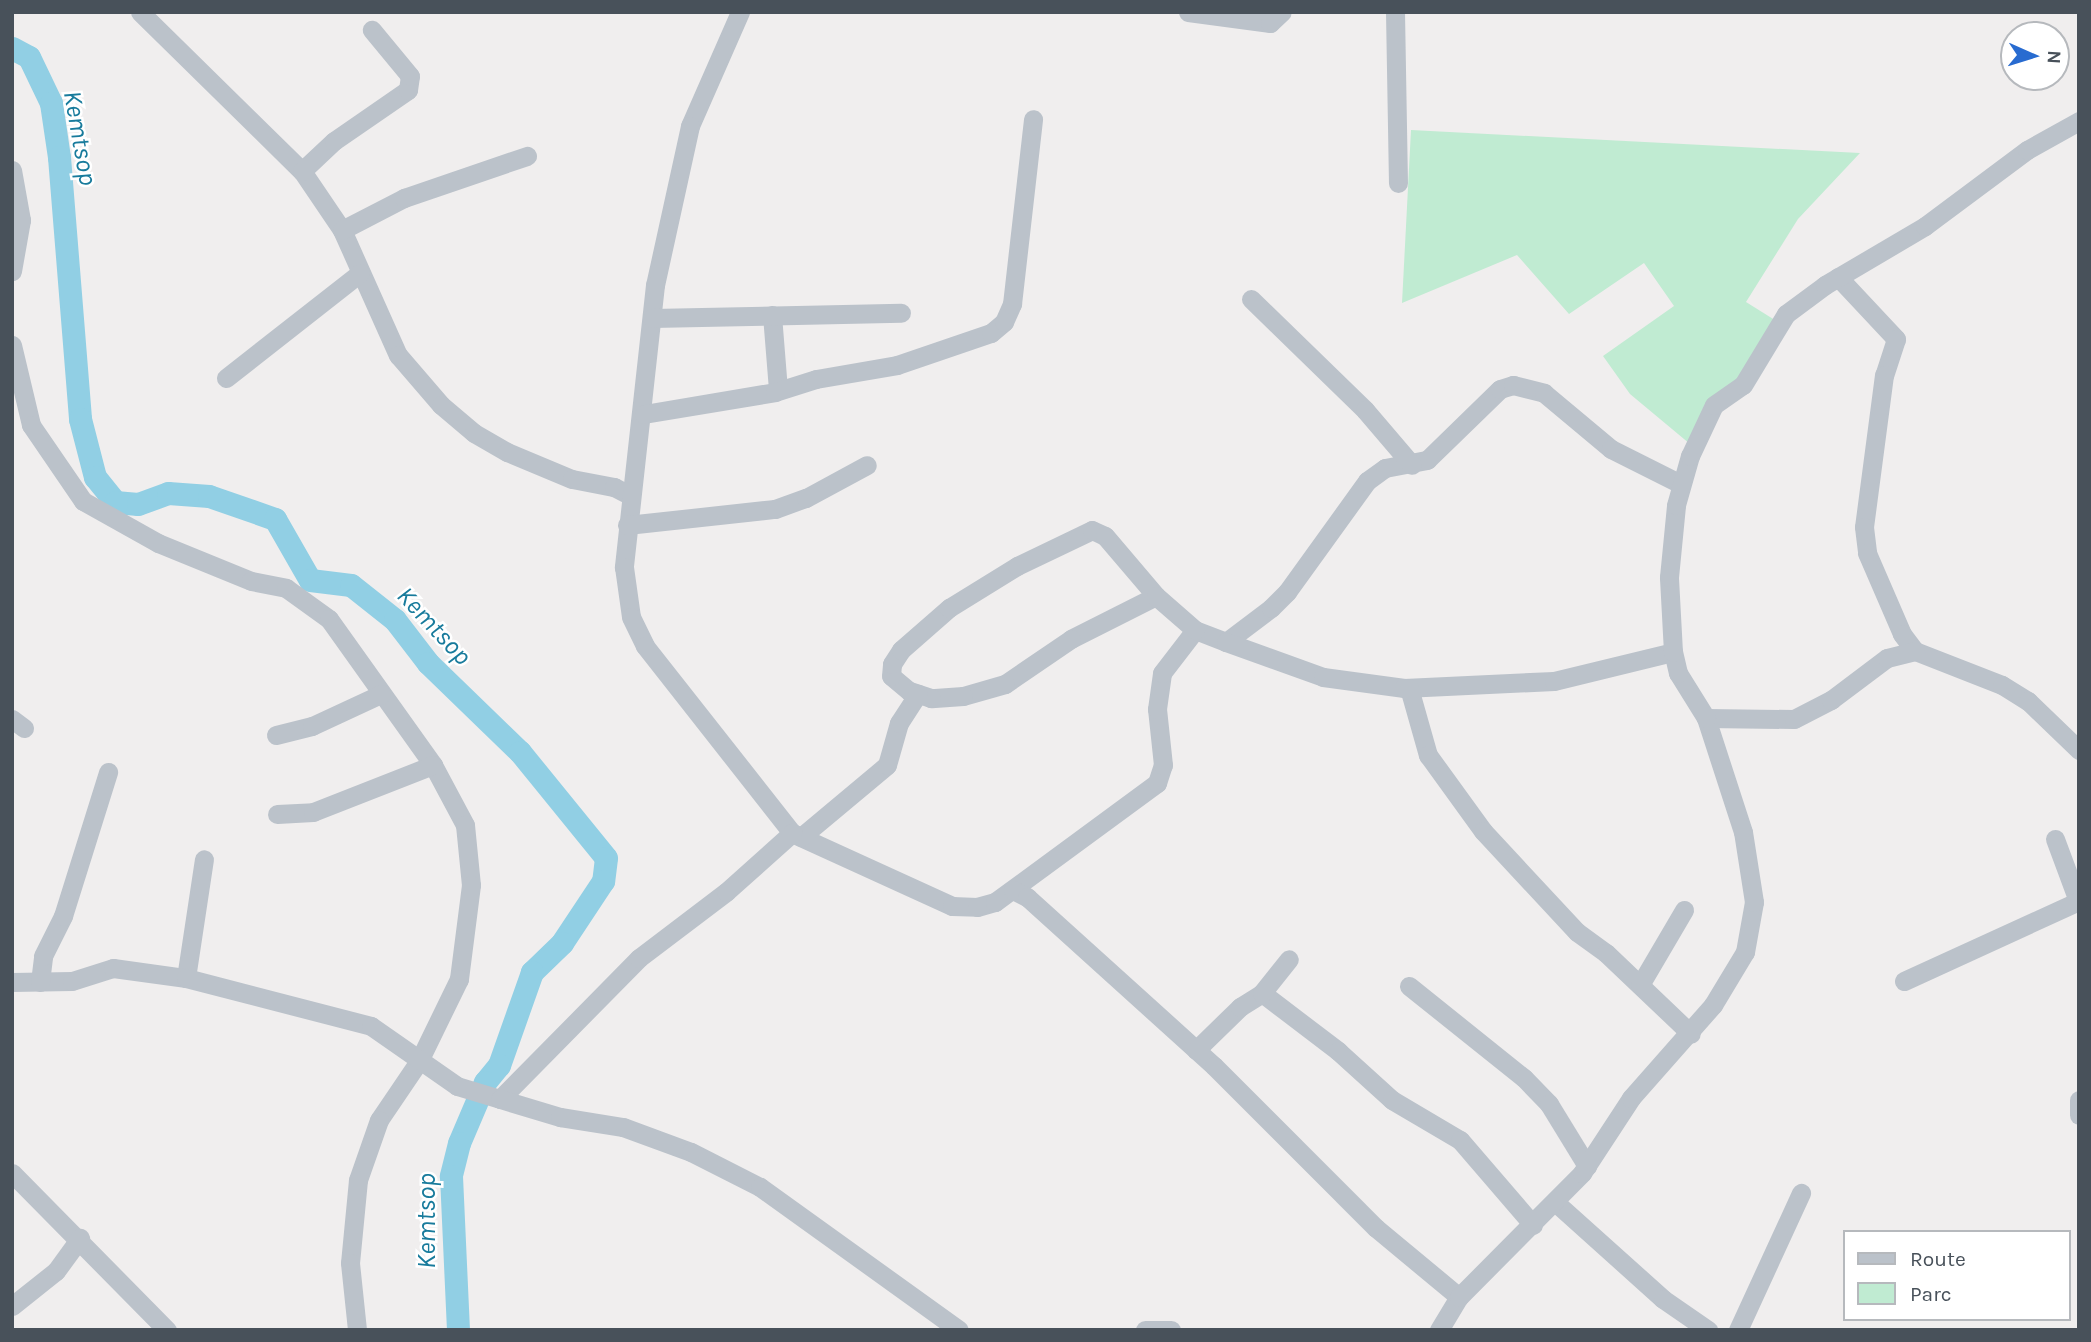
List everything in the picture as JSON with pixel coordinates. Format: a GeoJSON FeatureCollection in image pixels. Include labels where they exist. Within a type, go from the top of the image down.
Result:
{"type":"FeatureCollection","features":[{"type":"Feature","properties":{"kind":"street"},"geometry":{"type":"LineString","coordinates":[[140,12],[302,170],[342,230],[398,355],[441,405],[474,433],[537,466],[582,482],[614,486],[629,495]]}},
{"type":"Feature","properties":{"kind":"street"},"geometry":{"type":"LineString","coordinates":[[740,12],[690,126],[655,285],[643,414],[629,495],[626,583],[637,631],[656,662],[797,835],[952,906],[978,907],[1013,890],[1041,865],[1157,783],[1163,765],[1157,709],[1162,673],[1195,630]]}},
{"type":"Feature","properties":{"kind":"street"},"geometry":{"type":"LineString","coordinates":[[1188,12],[1227,15],[1270,23],[1282,12]]}},
{"type":"Feature","properties":{"kind":"street"},"geometry":{"type":"LineString","coordinates":[[1395,12],[1398,183]]}},
{"type":"Feature","properties":{"kind":"street"},"geometry":{"type":"LineString","coordinates":[[302,170],[334,141],[408,90],[410,76],[372,30]]}},
{"type":"Feature","properties":{"kind":"street"},"geometry":{"type":"LineString","coordinates":[[643,414],[897,365],[991,333],[1004,322],[1012,304],[1034,119]]}},
{"type":"Feature","properties":{"kind":"street"},"geometry":{"type":"LineString","coordinates":[[1438,1330],[1459,1297],[1555,1202],[1587,1166],[1631,1098],[1691,1034],[1745,952],[1754,902],[1742,832],[1706,718],[1678,673],[1673,652],[1670,555],[1681,484],[1714,405],[1743,385],[1786,314],[1838,277],[1925,226],[2027,150],[2079,121]]}},
{"type":"Feature","properties":{"kind":"street"},"geometry":{"type":"LineString","coordinates":[[342,230],[404,198],[527,156]]}},
{"type":"Feature","properties":{"kind":"street"},"geometry":{"type":"LineString","coordinates":[[12,170],[21,220],[12,271]]}},
{"type":"Feature","properties":{"kind":"street"},"geometry":{"type":"LineString","coordinates":[[226,379],[360,273]]}},
{"type":"Feature","properties":{"kind":"street"},"geometry":{"type":"LineString","coordinates":[[1838,277],[1896,339],[1884,374],[1864,527],[1867,553],[1902,634],[1915,651],[2002,685],[2028,701],[2079,750]]}},
{"type":"Feature","properties":{"kind":"street"},"geometry":{"type":"LineString","coordinates":[[1251,299],[1366,410],[1412,465]]}},
{"type":"Feature","properties":{"kind":"street"},"geometry":{"type":"LineString","coordinates":[[652,318],[901,313]]}},
{"type":"Feature","properties":{"kind":"street"},"geometry":{"type":"LineString","coordinates":[[772,314],[778,390]]}},
{"type":"Feature","properties":{"kind":"street"},"geometry":{"type":"LineString","coordinates":[[12,345],[31,425],[83,502],[158,543],[251,581],[286,588],[309,602],[329,619],[433,765],[465,825],[471,885],[459,979],[419,1061],[379,1120],[358,1180],[350,1263],[357,1330]]}},
{"type":"Feature","properties":{"kind":"street"},"geometry":{"type":"LineString","coordinates":[[1226,642],[1287,592],[1367,481],[1385,468],[1412,465],[1434,456],[1485,401],[1513,385],[1544,393],[1611,449],[1681,484]]}},
{"type":"Feature","properties":{"kind":"street"},"geometry":{"type":"LineString","coordinates":[[627,525],[775,509],[806,498],[867,465]]}},
{"type":"Feature","properties":{"kind":"street"},"geometry":{"type":"LineString","coordinates":[[1156,596],[1071,639],[1005,684],[946,699],[918,694],[891,676],[892,664],[901,650],[978,588],[1092,530],[1100,532],[1156,596],[1195,630],[1323,677],[1409,688],[1554,681],[1673,652]]}},
{"type":"Feature","properties":{"kind":"street"},"geometry":{"type":"LineString","coordinates":[[1706,718],[1794,719],[1831,700],[1887,658],[1915,651]]}},
{"type":"Feature","properties":{"kind":"street"},"geometry":{"type":"LineString","coordinates":[[1409,688],[1428,755],[1483,831],[1577,932],[1640,985],[1691,1034]]}},
{"type":"Feature","properties":{"kind":"street"},"geometry":{"type":"LineString","coordinates":[[276,735],[312,726],[381,694]]}},
{"type":"Feature","properties":{"kind":"street"},"geometry":{"type":"LineString","coordinates":[[496,1098],[639,958],[887,765],[899,723],[918,694]]}},
{"type":"Feature","properties":{"kind":"street"},"geometry":{"type":"LineString","coordinates":[[277,814],[313,811],[433,765]]}},
{"type":"Feature","properties":{"kind":"street"},"geometry":{"type":"LineString","coordinates":[[40,982],[43,956],[63,916],[108,772]]}},
{"type":"Feature","properties":{"kind":"street"},"geometry":{"type":"LineString","coordinates":[[1904,981],[2078,901],[2055,839]]}},
{"type":"Feature","properties":{"kind":"street"},"geometry":{"type":"LineString","coordinates":[[186,978],[204,859]]}},
{"type":"Feature","properties":{"kind":"street"},"geometry":{"type":"LineString","coordinates":[[1013,890],[1027,897],[1196,1050],[1376,1227],[1459,1297]]}},
{"type":"Feature","properties":{"kind":"street"},"geometry":{"type":"LineString","coordinates":[[1640,985],[1684,910]]}},
{"type":"Feature","properties":{"kind":"street"},"geometry":{"type":"LineString","coordinates":[[1196,1050],[1240,1007],[1262,993],[1289,959]]}},
{"type":"Feature","properties":{"kind":"street"},"geometry":{"type":"LineString","coordinates":[[12,982],[72,981],[113,968],[186,978],[371,1026],[387,1034],[419,1061],[466,1088],[560,1117],[623,1128],[691,1152],[760,1187],[959,1330]]}},
{"type":"Feature","properties":{"kind":"street"},"geometry":{"type":"LineString","coordinates":[[1409,986],[1524,1078],[1549,1104],[1587,1166]]}},
{"type":"Feature","properties":{"kind":"street"},"geometry":{"type":"LineString","coordinates":[[1262,993],[1338,1051],[1392,1100],[1460,1140],[1532,1225]]}},
{"type":"Feature","properties":{"kind":"street"},"geometry":{"type":"LineString","coordinates":[[2079,1100],[2079,1115]]}},
{"type":"Feature","properties":{"kind":"street"},"geometry":{"type":"LineString","coordinates":[[12,1173],[80,1238],[167,1330]]}},
{"type":"Feature","properties":{"kind":"street"},"geometry":{"type":"LineString","coordinates":[[1738,1330],[1801,1193]]}},
{"type":"Feature","properties":{"kind":"street"},"geometry":{"type":"LineString","coordinates":[[1555,1202],[1663,1299],[1708,1330]]}},
{"type":"Feature","properties":{"kind":"street"},"geometry":{"type":"LineString","coordinates":[[12,1306],[56,1271],[80,1238]]}},
{"type":"Feature","properties":{"kind":"street"},"geometry":{"type":"LineString","coordinates":[[1145,1330],[1171,1330]]}},
{"type":"Feature","properties":{"kind":"green space"},"geometry":{"type":"Polygon","coordinates":[[[1411,130],[1860,153],[1798,219],[1746,302],[1783,325],[1690,444],[1630,394],[1603,356],[1674,306],[1644,263],[1569,314],[1517,255],[1402,303],[1411,130]]]}},
{"type":"Feature","properties":{"kind":"waterway","name":"Kemtsop"},"geometry":{"type":"LineString","coordinates":[[12,48],[29,57],[51,103],[59,157],[80,419],[95,477],[115,502],[138,504],[168,493],[209,496],[275,519],[310,580],[351,585],[395,620],[428,663],[520,752],[606,858],[603,881],[562,943],[532,972],[499,1065],[485,1082],[459,1143],[451,1176],[458,1330]]}}]}
